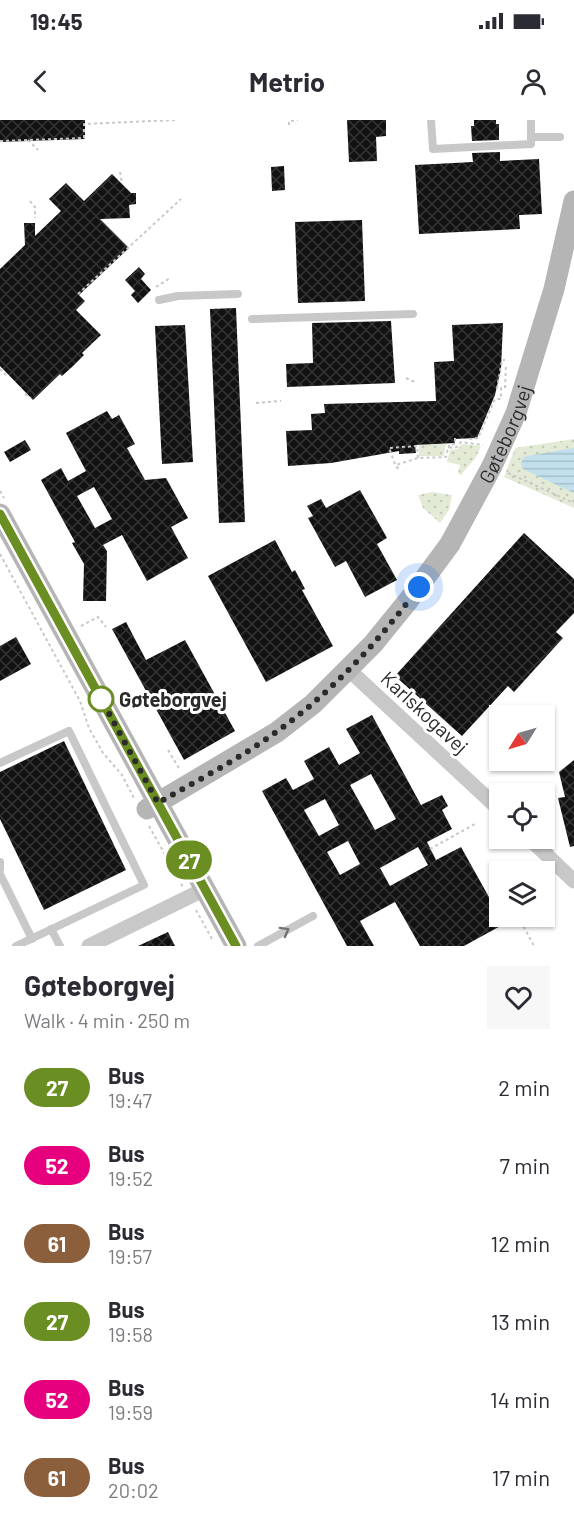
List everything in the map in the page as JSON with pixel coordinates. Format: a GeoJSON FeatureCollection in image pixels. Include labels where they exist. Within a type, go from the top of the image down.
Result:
{"type":"FeatureCollection","features":[{"type":"Feature","properties":{"kind":"street","name":"Gøteborgvej"},"geometry":{"type":"LineString","coordinates":[[147,809],[278,732],[313,704],[373,644],[450,544],[496,458],[516,413],[550,301],[574,201]]}},
{"type":"Feature","properties":{"kind":"street"},"geometry":{"type":"LineString","coordinates":[[0,514],[66,635],[147,809]]}},
{"type":"Feature","properties":{"kind":"street"},"geometry":{"type":"LineString","coordinates":[[0,541],[196,894],[222,946]]}},
{"type":"Feature","properties":{"kind":"street","name":"Karlskogavej"},"geometry":{"type":"LineString","coordinates":[[348,669],[489,800]]}},
{"type":"Feature","properties":{"kind":"street"},"geometry":{"type":"LineString","coordinates":[[541,849],[574,881]]}},
{"type":"Feature","properties":{"kind":"street"},"geometry":{"type":"LineString","coordinates":[[89,946],[196,894]]}},
{"type":"Feature","properties":{"kind":"street"},"geometry":{"type":"LineString","coordinates":[[196,894],[236,946]]}},
{"type":"Feature","properties":{"kind":"lane"},"geometry":{"type":"LineString","coordinates":[[431,120],[433,149],[531,144],[531,120]]}},
{"type":"Feature","properties":{"kind":"lane"},"geometry":{"type":"LineString","coordinates":[[531,137],[560,138]]}},
{"type":"Feature","properties":{"kind":"lane"},"geometry":{"type":"LineString","coordinates":[[159,300],[178,296],[238,294]]}},
{"type":"Feature","properties":{"kind":"lane"},"geometry":{"type":"LineString","coordinates":[[252,319],[412,314]]}},
{"type":"Feature","properties":{"kind":"lane"},"geometry":{"type":"LineString","coordinates":[[0,763],[69,731],[144,885],[16,946]]}},
{"type":"Feature","properties":{"kind":"lane"},"geometry":{"type":"LineString","coordinates":[[0,862],[0,869]]}},
{"type":"Feature","properties":{"kind":"lane"},"geometry":{"type":"LineString","coordinates":[[0,874],[32,939]]}},
{"type":"Feature","properties":{"kind":"lane"},"geometry":{"type":"LineString","coordinates":[[258,946],[313,916]]}},
{"type":"Feature","properties":{"kind":"lane"},"geometry":{"type":"LineString","coordinates":[[51,929],[60,946]]}},
{"type":"Feature","properties":{"kind":"path"},"geometry":{"type":"LineString","coordinates":[[0,141],[84,138],[84,124],[176,120]]}},
{"type":"Feature","properties":{"kind":"path"},"geometry":{"type":"LineString","coordinates":[[289,125],[289,121],[298,120]]}},
{"type":"Feature","properties":{"kind":"path"},"geometry":{"type":"LineString","coordinates":[[28,140],[38,150]]}},
{"type":"Feature","properties":{"kind":"path"},"geometry":{"type":"LineString","coordinates":[[120,172],[122,184]]}},
{"type":"Feature","properties":{"kind":"path"},"geometry":{"type":"LineString","coordinates":[[78,294],[181,199]]}},
{"type":"Feature","properties":{"kind":"path"},"geometry":{"type":"LineString","coordinates":[[30,201],[35,207],[35,218]]}},
{"type":"Feature","properties":{"kind":"path"},"geometry":{"type":"LineString","coordinates":[[156,287],[170,278]]}},
{"type":"Feature","properties":{"kind":"path"},"geometry":{"type":"LineString","coordinates":[[449,446],[457,447],[461,442],[478,438],[495,399],[501,399],[501,393],[501,388],[497,388],[502,360],[505,362],[505,393],[501,393]]}},
{"type":"Feature","properties":{"kind":"path"},"geometry":{"type":"LineString","coordinates":[[0,369],[6,375]]}},
{"type":"Feature","properties":{"kind":"path"},"geometry":{"type":"LineString","coordinates":[[406,378],[417,383]]}},
{"type":"Feature","properties":{"kind":"path"},"geometry":{"type":"LineString","coordinates":[[25,394],[31,398]]}},
{"type":"Feature","properties":{"kind":"path"},"geometry":{"type":"LineString","coordinates":[[256,403],[280,401]]}},
{"type":"Feature","properties":{"kind":"path"},"geometry":{"type":"LineString","coordinates":[[449,446],[455,444],[455,435]]}},
{"type":"Feature","properties":{"kind":"path"},"geometry":{"type":"LineString","coordinates":[[469,440],[574,503]]}},
{"type":"Feature","properties":{"kind":"path"},"geometry":{"type":"LineString","coordinates":[[398,469],[389,448],[417,446],[418,458]]}},
{"type":"Feature","properties":{"kind":"path"},"geometry":{"type":"LineString","coordinates":[[396,465],[418,458],[446,459],[449,446]]}},
{"type":"Feature","properties":{"kind":"path"},"geometry":{"type":"LineString","coordinates":[[0,554],[81,701],[89,728],[103,753],[147,809],[196,894],[216,946]]}},
{"type":"Feature","properties":{"kind":"path"},"geometry":{"type":"LineString","coordinates":[[66,635],[98,617],[106,627]]}},
{"type":"Feature","properties":{"kind":"path"},"geometry":{"type":"LineString","coordinates":[[168,750],[189,785]]}},
{"type":"Feature","properties":{"kind":"path"},"geometry":{"type":"LineString","coordinates":[[430,849],[475,824]]}},
{"type":"Feature","properties":{"kind":"path"},"geometry":{"type":"LineString","coordinates":[[524,927],[534,946]]}},
{"type":"Feature","properties":{"kind":"green space"},"geometry":{"type":"Polygon","coordinates":[[[574,439],[574,508],[504,477],[515,448],[574,439]]]}},
{"type":"Feature","properties":{"kind":"green space"},"geometry":{"type":"Polygon","coordinates":[[[446,443],[444,456],[419,456],[419,445],[446,443]]]}},
{"type":"Feature","properties":{"kind":"green space"},"geometry":{"type":"Polygon","coordinates":[[[462,444],[481,446],[476,457],[461,475],[458,473],[460,465],[447,462],[450,450],[458,449],[462,444]]]}},
{"type":"Feature","properties":{"kind":"green space"},"geometry":{"type":"Polygon","coordinates":[[[432,492],[452,495],[449,510],[440,523],[423,508],[418,495],[432,492]]]}},
{"type":"Feature","properties":{"kind":"water"},"geometry":{"type":"Polygon","coordinates":[[[574,448],[574,493],[523,469],[521,464],[523,458],[527,456],[574,448]]]}},
{"type":"Feature","properties":{"kind":"building"},"geometry":{"type":"Polygon","coordinates":[[[0,120],[85,120],[85,139],[0,142],[0,120]]]}},
{"type":"Feature","properties":{"kind":"building"},"geometry":{"type":"Polygon","coordinates":[[[347,120],[386,120],[386,136],[376,137],[377,161],[349,162],[347,120]]]}},
{"type":"Feature","properties":{"kind":"building"},"geometry":{"type":"Polygon","coordinates":[[[474,120],[496,120],[496,124],[499,124],[499,140],[472,141],[471,126],[474,126],[474,120]]]}},
{"type":"Feature","properties":{"kind":"building"},"geometry":{"type":"Polygon","coordinates":[[[500,152],[500,161],[539,159],[542,214],[519,215],[520,229],[419,234],[415,165],[473,162],[472,153],[500,152]]]}},
{"type":"Feature","properties":{"kind":"building"},"geometry":{"type":"Polygon","coordinates":[[[284,166],[285,190],[272,191],[271,167],[284,166]]]}},
{"type":"Feature","properties":{"kind":"building"},"geometry":{"type":"Polygon","coordinates":[[[112,174],[131,193],[136,193],[136,204],[129,205],[130,218],[100,219],[129,248],[79,295],[85,301],[76,310],[101,335],[82,353],[84,355],[72,367],[62,376],[60,374],[33,400],[0,366],[0,269],[25,245],[24,223],[35,223],[35,236],[61,211],[49,199],[66,183],[84,201],[112,174]]]}},
{"type":"Feature","properties":{"kind":"building"},"geometry":{"type":"Polygon","coordinates":[[[362,220],[365,301],[298,303],[295,222],[362,220]]]}},
{"type":"Feature","properties":{"kind":"building"},"geometry":{"type":"Polygon","coordinates":[[[139,267],[145,274],[141,279],[151,290],[138,303],[131,295],[135,291],[125,280],[139,267]]]}},
{"type":"Feature","properties":{"kind":"building"},"geometry":{"type":"Polygon","coordinates":[[[236,308],[245,522],[219,523],[210,309],[236,308]]]}},
{"type":"Feature","properties":{"kind":"building"},"geometry":{"type":"Polygon","coordinates":[[[391,321],[395,383],[287,387],[286,364],[313,363],[312,323],[391,321]]]}},
{"type":"Feature","properties":{"kind":"building"},"geometry":{"type":"Polygon","coordinates":[[[503,323],[501,369],[495,395],[477,438],[454,439],[455,443],[415,445],[416,453],[399,454],[399,451],[331,463],[288,466],[286,431],[312,430],[311,414],[325,413],[324,404],[436,401],[434,362],[454,361],[452,325],[503,323]]]}},
{"type":"Feature","properties":{"kind":"building"},"geometry":{"type":"Polygon","coordinates":[[[185,325],[193,462],[162,464],[155,326],[185,325]]]}},
{"type":"Feature","properties":{"kind":"building"},"geometry":{"type":"Polygon","coordinates":[[[107,411],[112,419],[119,415],[135,444],[127,448],[145,480],[166,478],[188,518],[171,527],[188,558],[147,581],[122,535],[103,545],[107,551],[106,601],[83,601],[84,564],[72,543],[75,542],[41,480],[61,468],[68,481],[86,471],[66,433],[107,411]],[[94,487],[77,496],[95,528],[112,519],[94,487]]]}},
{"type":"Feature","properties":{"kind":"building"},"geometry":{"type":"Polygon","coordinates":[[[25,440],[31,450],[10,462],[4,452],[25,440]]]}},
{"type":"Feature","properties":{"kind":"building"},"geometry":{"type":"Polygon","coordinates":[[[360,490],[387,538],[377,544],[397,580],[365,597],[346,561],[335,567],[308,518],[313,516],[307,506],[321,499],[326,508],[360,490]]]}},
{"type":"Feature","properties":{"kind":"building"},"geometry":{"type":"Polygon","coordinates":[[[524,533],[574,579],[574,613],[556,632],[563,638],[514,692],[508,686],[462,736],[395,676],[524,533]]]}},
{"type":"Feature","properties":{"kind":"building"},"geometry":{"type":"Polygon","coordinates":[[[275,540],[292,572],[295,570],[305,589],[302,590],[333,646],[266,682],[208,576],[275,540]]]}},
{"type":"Feature","properties":{"kind":"building"},"geometry":{"type":"Polygon","coordinates":[[[126,622],[146,660],[185,640],[235,731],[184,760],[112,629],[126,622]]]}},
{"type":"Feature","properties":{"kind":"building"},"geometry":{"type":"Polygon","coordinates":[[[16,637],[31,664],[0,681],[0,646],[16,637]]]}},
{"type":"Feature","properties":{"kind":"building"},"geometry":{"type":"Polygon","coordinates":[[[372,715],[421,805],[442,795],[448,806],[442,810],[452,829],[427,842],[436,860],[461,847],[489,897],[489,927],[499,927],[464,946],[420,946],[395,902],[360,921],[374,946],[347,946],[262,791],[286,778],[293,790],[314,779],[304,761],[329,747],[339,765],[360,753],[346,729],[372,715]],[[371,774],[350,785],[375,830],[396,819],[371,774]],[[325,799],[304,810],[319,836],[339,825],[325,799]],[[348,841],[327,852],[340,875],[360,864],[348,841]],[[418,847],[380,868],[390,886],[428,865],[418,847]]]}},
{"type":"Feature","properties":{"kind":"building"},"geometry":{"type":"Polygon","coordinates":[[[64,741],[126,870],[44,910],[0,819],[0,772],[64,741]]]}},
{"type":"Feature","properties":{"kind":"building"},"geometry":{"type":"Polygon","coordinates":[[[574,760],[574,846],[570,847],[558,798],[565,797],[559,772],[574,760]]]}},
{"type":"Feature","properties":{"kind":"building"},"geometry":{"type":"Polygon","coordinates":[[[168,932],[175,946],[138,946],[168,932]]]}},
{"type":"Feature","properties":{"kind":"bus line","name":"27"},"geometry":{"type":"LineString","coordinates":[[0,514],[236,946]]}},
{"type":"Feature","properties":{"kind":"place","name":"Gøteborgvej"},"geometry":{"type":"Point","coordinates":[101,699]}},
{"type":"Feature","properties":{"kind":"route"},"geometry":{"type":"LineString","coordinates":[[101,699],[100,697],[158,803],[278,732],[313,704],[373,644],[419,587]]}}]}
